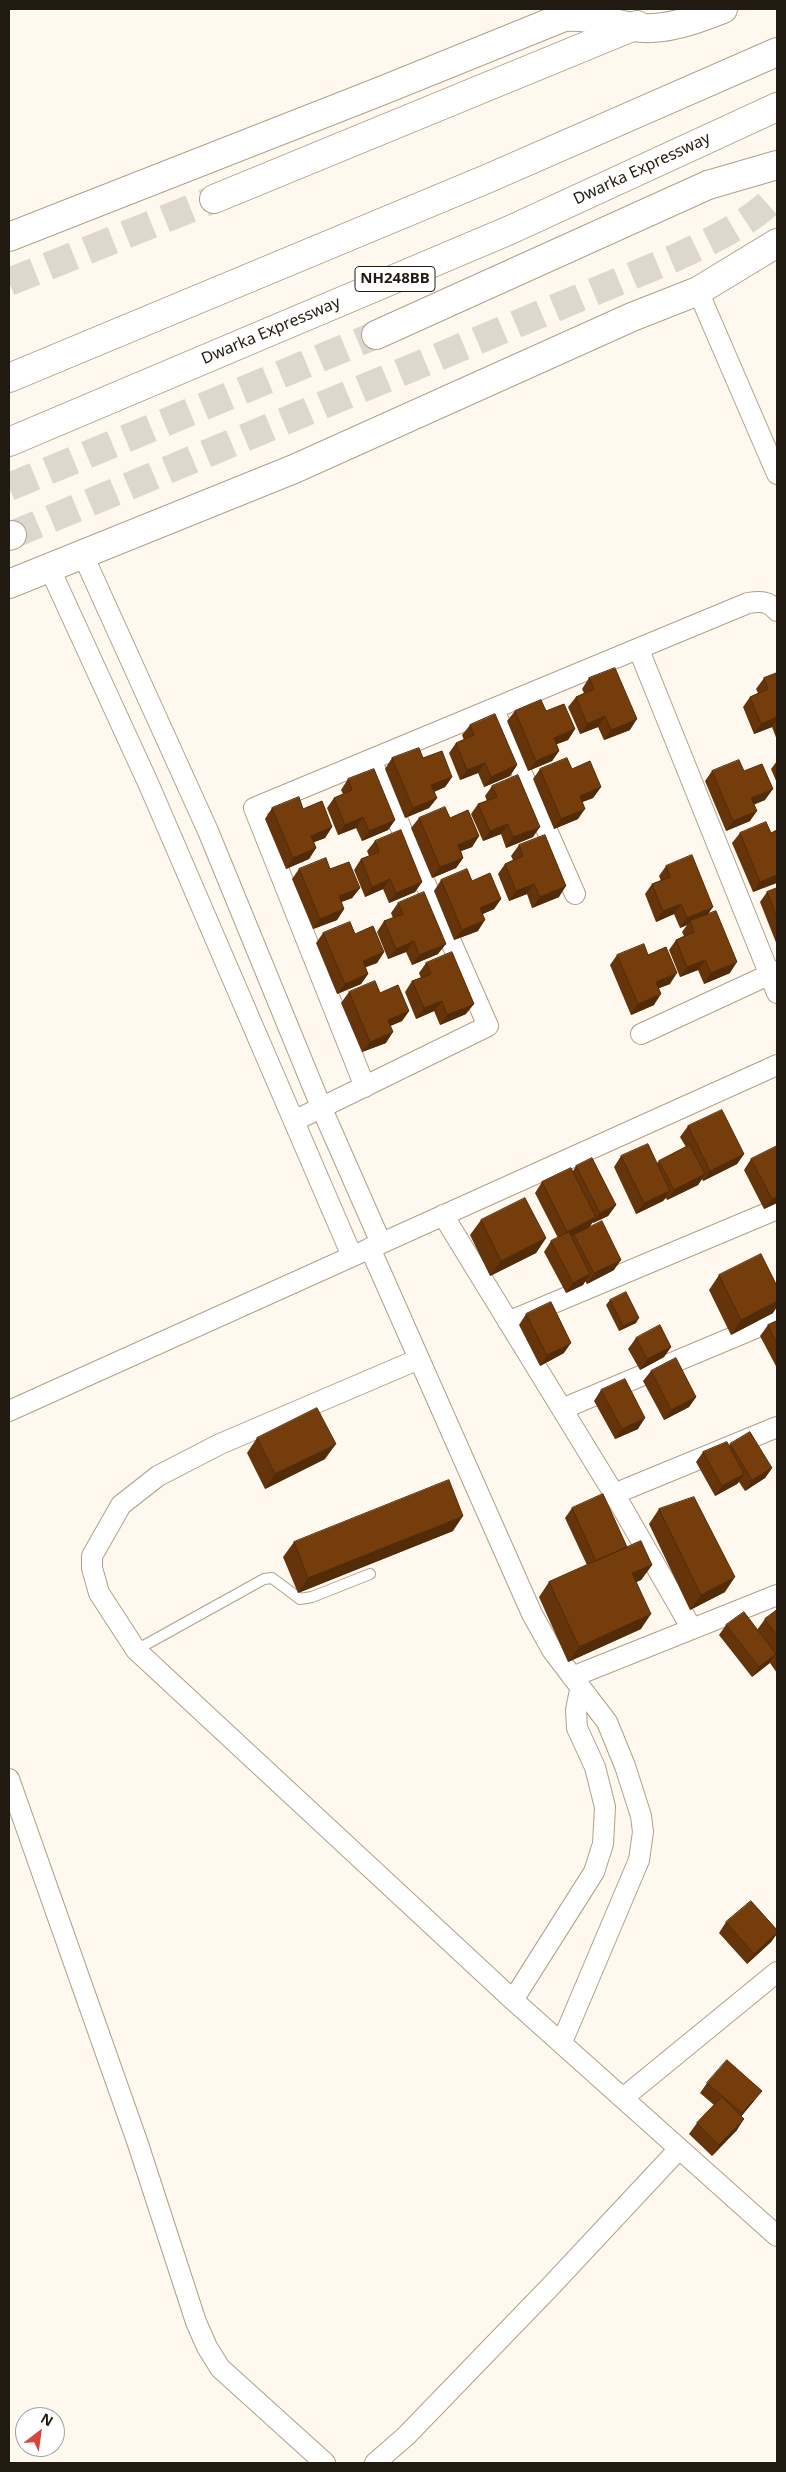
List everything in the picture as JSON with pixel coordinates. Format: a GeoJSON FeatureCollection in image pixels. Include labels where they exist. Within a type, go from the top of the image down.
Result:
{"type":"FeatureCollection","features":[{"type":"Feature","properties":{"kind":"highway"},"geometry":{"type":"LineString","coordinates":[[214,199],[634,27],[670,9]]}},
{"type":"Feature","properties":{"kind":"highway"},"geometry":{"type":"LineString","coordinates":[[9,237],[381,92],[564,17],[583,15],[634,27],[657,28],[701,18],[723,9]]}},
{"type":"Feature","properties":{"kind":"highway"},"geometry":{"type":"LineString","coordinates":[[9,378],[489,178],[777,52]]}},
{"type":"Feature","properties":{"kind":"highway","name":"Dwarka Expressway"},"geometry":{"type":"LineString","coordinates":[[9,442],[510,230],[777,107]]}},
{"type":"Feature","properties":{"kind":"highway"},"geometry":{"type":"LineString","coordinates":[[376,335],[708,185],[777,164]]}},
{"type":"Feature","properties":{"kind":"highway"},"geometry":{"type":"LineString","coordinates":[[9,584],[294,469],[632,318],[698,291],[777,243]]}},
{"type":"Feature","properties":{"kind":"street"},"geometry":{"type":"LineString","coordinates":[[698,291],[777,474]]}},
{"type":"Feature","properties":{"kind":"street"},"geometry":{"type":"LineString","coordinates":[[83,555],[208,830],[322,1109],[419,1359],[532,1614],[552,1650],[576,1684],[592,1700],[607,1722],[625,1766],[641,1816],[643,1832],[639,1860],[562,2042]]}},
{"type":"Feature","properties":{"kind":"street"},"geometry":{"type":"LineString","coordinates":[[49,567],[150,785],[352,1256]]}},
{"type":"Feature","properties":{"kind":"street"},"geometry":{"type":"LineString","coordinates":[[365,1087],[254,808],[639,650],[748,603],[771,604],[777,611]]}},
{"type":"Feature","properties":{"kind":"street"},"geometry":{"type":"LineString","coordinates":[[639,650],[773,972],[777,993]]}},
{"type":"Feature","properties":{"kind":"street"},"geometry":{"type":"LineString","coordinates":[[494,710],[576,894]]}},
{"type":"Feature","properties":{"kind":"street"},"geometry":{"type":"LineString","coordinates":[[294,1121],[322,1109],[488,1026],[371,760]]}},
{"type":"Feature","properties":{"kind":"street"},"geometry":{"type":"LineString","coordinates":[[641,1034],[773,972]]}},
{"type":"Feature","properties":{"kind":"street"},"geometry":{"type":"LineString","coordinates":[[9,1411],[777,1065]]}},
{"type":"Feature","properties":{"kind":"street"},"geometry":{"type":"LineString","coordinates":[[508,1322],[777,1209]]}},
{"type":"Feature","properties":{"kind":"street"},"geometry":{"type":"LineString","coordinates":[[443,1215],[614,1494],[692,1629]]}},
{"type":"Feature","properties":{"kind":"street"},"geometry":{"type":"LineString","coordinates":[[562,1409],[777,1319]]}},
{"type":"Feature","properties":{"kind":"street"},"geometry":{"type":"LineString","coordinates":[[419,1359],[220,1444],[158,1476],[121,1506],[92,1556],[92,1568],[99,1593],[136,1650],[513,2000],[776,2234]]}},
{"type":"Feature","properties":{"kind":"street"},"geometry":{"type":"LineString","coordinates":[[614,1494],[777,1427]]}},
{"type":"Feature","properties":{"kind":"street"},"geometry":{"type":"LineString","coordinates":[[576,1684],[692,1629],[777,1595]]}},
{"type":"Feature","properties":{"kind":"street"},"geometry":{"type":"LineString","coordinates":[[513,2000],[594,1872],[603,1844],[604,1801],[594,1767],[577,1728],[576,1684]]}},
{"type":"Feature","properties":{"kind":"street"},"geometry":{"type":"LineString","coordinates":[[9,1779],[136,2141],[203,2339],[220,2368],[325,2463]]}},
{"type":"Feature","properties":{"kind":"street"},"geometry":{"type":"LineString","coordinates":[[623,2098],[777,1972]]}},
{"type":"Feature","properties":{"kind":"street"},"geometry":{"type":"LineString","coordinates":[[375,2463],[406,2436],[523,2316],[679,2149]]}},
{"type":"Feature","properties":{"kind":"lane"},"geometry":{"type":"LineString","coordinates":[[136,1650],[264,1579],[272,1578],[300,1599],[312,1597],[370,1574]]}},
{"type":"Feature","properties":{"kind":"building"},"geometry":{"type":"Polygon","coordinates":[[[615,668],[637,719],[611,730],[605,716],[587,724],[576,697],[594,689],[589,678],[615,668]]]}},
{"type":"Feature","properties":{"kind":"building"},"geometry":{"type":"Polygon","coordinates":[[[777,673],[777,717],[761,724],[750,697],[768,689],[764,678],[777,673]]]}},
{"type":"Feature","properties":{"kind":"building"},"geometry":{"type":"Polygon","coordinates":[[[541,700],[546,711],[564,704],[575,729],[554,738],[559,751],[536,761],[515,711],[541,700]]]}},
{"type":"Feature","properties":{"kind":"building"},"geometry":{"type":"Polygon","coordinates":[[[495,714],[517,765],[491,777],[485,763],[467,770],[456,743],[474,735],[470,725],[495,714]]]}},
{"type":"Feature","properties":{"kind":"building"},"geometry":{"type":"Polygon","coordinates":[[[419,748],[423,758],[442,751],[452,777],[431,785],[437,798],[413,808],[392,758],[419,748]]]}},
{"type":"Feature","properties":{"kind":"building"},"geometry":{"type":"Polygon","coordinates":[[[567,758],[572,769],[590,761],[601,787],[580,796],[585,809],[561,819],[540,769],[567,758]]]}},
{"type":"Feature","properties":{"kind":"building"},"geometry":{"type":"Polygon","coordinates":[[[739,760],[744,771],[762,764],[773,789],[751,798],[757,811],[733,821],[712,771],[739,760]]]}},
{"type":"Feature","properties":{"kind":"building"},"geometry":{"type":"Polygon","coordinates":[[[374,769],[395,820],[369,831],[363,817],[345,825],[334,798],[352,790],[348,779],[374,769]]]}},
{"type":"Feature","properties":{"kind":"building"},"geometry":{"type":"Polygon","coordinates":[[[518,775],[540,827],[513,837],[508,824],[490,831],[478,804],[497,797],[492,786],[518,775]]]}},
{"type":"Feature","properties":{"kind":"building"},"geometry":{"type":"Polygon","coordinates":[[[299,797],[303,809],[322,801],[332,827],[311,836],[316,848],[293,858],[272,808],[299,797]]]}},
{"type":"Feature","properties":{"kind":"building"},"geometry":{"type":"Polygon","coordinates":[[[445,807],[450,818],[468,810],[479,836],[458,845],[463,858],[440,867],[419,818],[445,807]]]}},
{"type":"Feature","properties":{"kind":"building"},"geometry":{"type":"Polygon","coordinates":[[[766,822],[771,833],[777,830],[777,875],[760,882],[740,833],[766,822]]]}},
{"type":"Feature","properties":{"kind":"building"},"geometry":{"type":"Polygon","coordinates":[[[401,830],[422,882],[396,893],[390,879],[372,887],[361,859],[379,852],[375,841],[401,830]]]}},
{"type":"Feature","properties":{"kind":"building"},"geometry":{"type":"Polygon","coordinates":[[[545,835],[566,886],[540,897],[534,884],[516,891],[505,864],[523,856],[519,845],[545,835]]]}},
{"type":"Feature","properties":{"kind":"building"},"geometry":{"type":"Polygon","coordinates":[[[692,855],[713,907],[687,918],[681,904],[663,911],[652,884],[670,877],[666,866],[692,855]]]}},
{"type":"Feature","properties":{"kind":"building"},"geometry":{"type":"Polygon","coordinates":[[[326,858],[330,869],[349,862],[360,888],[339,896],[344,909],[320,919],[299,869],[326,858]]]}},
{"type":"Feature","properties":{"kind":"building"},"geometry":{"type":"Polygon","coordinates":[[[467,869],[472,881],[490,873],[501,899],[480,908],[485,920],[462,930],[441,880],[467,869]]]}},
{"type":"Feature","properties":{"kind":"building"},"geometry":{"type":"Polygon","coordinates":[[[777,888],[777,917],[767,892],[777,888]]]}},
{"type":"Feature","properties":{"kind":"building"},"geometry":{"type":"Polygon","coordinates":[[[424,892],[446,944],[419,955],[414,941],[396,949],[384,921],[403,914],[398,903],[424,892]]]}},
{"type":"Feature","properties":{"kind":"building"},"geometry":{"type":"Polygon","coordinates":[[[716,911],[737,962],[711,973],[705,960],[687,967],[676,940],[694,932],[690,921],[716,911]]]}},
{"type":"Feature","properties":{"kind":"building"},"geometry":{"type":"Polygon","coordinates":[[[350,922],[355,934],[373,926],[384,952],[363,961],[368,974],[345,984],[323,933],[350,922]]]}},
{"type":"Feature","properties":{"kind":"building"},"geometry":{"type":"Polygon","coordinates":[[[644,944],[648,955],[666,947],[677,973],[656,982],[661,994],[638,1004],[617,955],[644,944]]]}},
{"type":"Feature","properties":{"kind":"building"},"geometry":{"type":"Polygon","coordinates":[[[452,952],[474,1004],[447,1015],[442,1001],[424,1008],[412,981],[431,974],[426,963],[452,952]]]}},
{"type":"Feature","properties":{"kind":"building"},"geometry":{"type":"Polygon","coordinates":[[[375,981],[380,993],[398,985],[409,1011],[388,1020],[393,1032],[370,1042],[349,992],[375,981]]]}},
{"type":"Feature","properties":{"kind":"building"},"geometry":{"type":"Polygon","coordinates":[[[722,1110],[744,1154],[710,1171],[688,1126],[722,1110]]]}},
{"type":"Feature","properties":{"kind":"building"},"geometry":{"type":"Polygon","coordinates":[[[648,1144],[670,1191],[644,1203],[621,1156],[648,1144]]]}},
{"type":"Feature","properties":{"kind":"building"},"geometry":{"type":"Polygon","coordinates":[[[690,1145],[705,1174],[674,1190],[659,1161],[690,1145]]]}},
{"type":"Feature","properties":{"kind":"building"},"geometry":{"type":"Polygon","coordinates":[[[777,1146],[777,1196],[772,1199],[751,1159],[777,1146]]]}},
{"type":"Feature","properties":{"kind":"building"},"geometry":{"type":"Polygon","coordinates":[[[592,1158],[616,1205],[600,1213],[576,1166],[592,1158]]]}},
{"type":"Feature","properties":{"kind":"building"},"geometry":{"type":"Polygon","coordinates":[[[571,1168],[596,1217],[567,1232],[542,1182],[571,1168]]]}},
{"type":"Feature","properties":{"kind":"building"},"geometry":{"type":"Polygon","coordinates":[[[525,1198],[546,1238],[501,1261],[481,1220],[525,1198]]]}},
{"type":"Feature","properties":{"kind":"building"},"geometry":{"type":"Polygon","coordinates":[[[602,1221],[621,1260],[594,1273],[574,1235],[602,1221]]]}},
{"type":"Feature","properties":{"kind":"building"},"geometry":{"type":"Polygon","coordinates":[[[569,1232],[590,1274],[573,1283],[551,1241],[569,1232]]]}},
{"type":"Feature","properties":{"kind":"building"},"geometry":{"type":"Polygon","coordinates":[[[761,1254],[777,1286],[777,1301],[741,1320],[719,1275],[761,1254]]]}},
{"type":"Feature","properties":{"kind":"building"},"geometry":{"type":"Polygon","coordinates":[[[626,1292],[639,1318],[623,1326],[610,1300],[626,1292]]]}},
{"type":"Feature","properties":{"kind":"building"},"geometry":{"type":"Polygon","coordinates":[[[551,1302],[571,1343],[547,1355],[526,1314],[551,1302]]]}},
{"type":"Feature","properties":{"kind":"building"},"geometry":{"type":"Polygon","coordinates":[[[777,1321],[777,1344],[768,1325],[777,1321]]]}},
{"type":"Feature","properties":{"kind":"building"},"geometry":{"type":"Polygon","coordinates":[[[660,1325],[671,1347],[647,1359],[636,1338],[660,1325]]]}},
{"type":"Feature","properties":{"kind":"building"},"geometry":{"type":"Polygon","coordinates":[[[676,1358],[696,1397],[671,1410],[651,1371],[676,1358]]]}},
{"type":"Feature","properties":{"kind":"building"},"geometry":{"type":"Polygon","coordinates":[[[625,1379],[645,1418],[622,1429],[601,1390],[625,1379]]]}},
{"type":"Feature","properties":{"kind":"building"},"geometry":{"type":"Polygon","coordinates":[[[317,1408],[336,1444],[275,1474],[257,1438],[317,1408]]]}},
{"type":"Feature","properties":{"kind":"building"},"geometry":{"type":"Polygon","coordinates":[[[750,1432],[772,1468],[752,1480],[730,1444],[750,1432]]]}},
{"type":"Feature","properties":{"kind":"building"},"geometry":{"type":"Polygon","coordinates":[[[727,1442],[744,1474],[722,1486],[703,1452],[727,1442]]]}},
{"type":"Feature","properties":{"kind":"building"},"geometry":{"type":"Polygon","coordinates":[[[449,1480],[463,1516],[308,1578],[294,1542],[449,1480]]]}},
{"type":"Feature","properties":{"kind":"building"},"geometry":{"type":"Polygon","coordinates":[[[603,1494],[627,1547],[596,1561],[572,1508],[603,1494]]]}},
{"type":"Feature","properties":{"kind":"building"},"geometry":{"type":"Polygon","coordinates":[[[694,1497],[735,1577],[701,1595],[659,1509],[694,1497]]]}},
{"type":"Feature","properties":{"kind":"building"},"geometry":{"type":"Polygon","coordinates":[[[641,1541],[652,1565],[632,1573],[651,1614],[579,1647],[549,1582],[641,1541]]]}},
{"type":"Feature","properties":{"kind":"building"},"geometry":{"type":"Polygon","coordinates":[[[777,1610],[777,1636],[765,1619],[777,1610]]]}},
{"type":"Feature","properties":{"kind":"building"},"geometry":{"type":"Polygon","coordinates":[[[744,1612],[776,1654],[759,1667],[726,1625],[744,1612]]]}},
{"type":"Feature","properties":{"kind":"building"},"geometry":{"type":"Polygon","coordinates":[[[751,1901],[777,1930],[777,1933],[754,1954],[726,1922],[751,1901]]]}},
{"type":"Feature","properties":{"kind":"building"},"geometry":{"type":"Polygon","coordinates":[[[727,2060],[762,2091],[742,2113],[707,2083],[727,2060]]]}},
{"type":"Feature","properties":{"kind":"building"},"geometry":{"type":"Polygon","coordinates":[[[722,2097],[744,2119],[719,2145],[697,2123],[722,2097]]]}},
{"type":"Feature","properties":{"kind":"tunnel"},"geometry":{"type":"LineString","coordinates":[[12,535],[677,257],[743,222],[767,205],[777,195]]}},
{"type":"Feature","properties":{"kind":"tunnel"},"geometry":{"type":"LineString","coordinates":[[9,282],[214,199]]}},
{"type":"Feature","properties":{"kind":"tunnel"},"geometry":{"type":"LineString","coordinates":[[9,487],[376,335]]}}]}
